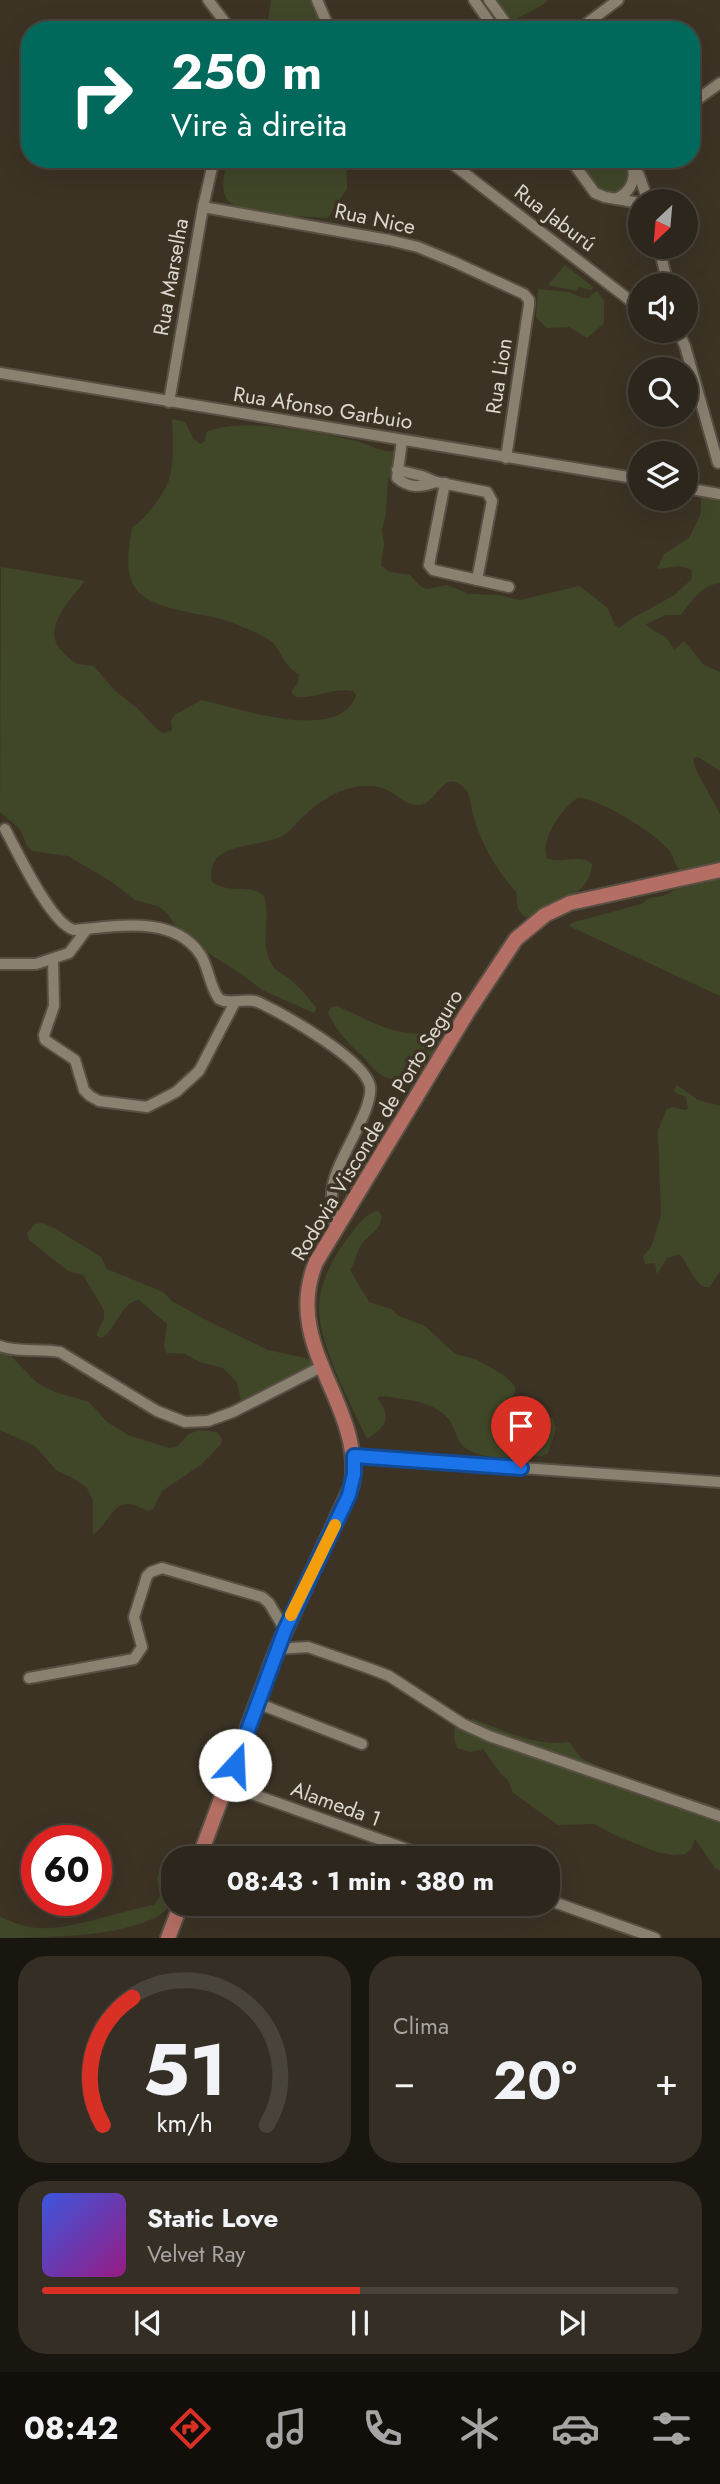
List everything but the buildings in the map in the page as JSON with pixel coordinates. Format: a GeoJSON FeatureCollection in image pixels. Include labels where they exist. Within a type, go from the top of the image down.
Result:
{"type":"FeatureCollection","features":[{"type":"Feature","properties":{"kind":"main road","name":"Rodovia Visconde de Porto Seguro"},"geometry":{"type":"LineString","coordinates":[[204,1846],[277,1649],[349,1495],[354,1474],[354,1456],[349,1437],[308,1328],[306,1302],[311,1274],[336,1228],[516,939],[531,925],[570,903],[720,870]]}},
{"type":"Feature","properties":{"kind":"main road"},"geometry":{"type":"LineString","coordinates":[[168,1938],[176,1916]]}},
{"type":"Feature","properties":{"kind":"street"},"geometry":{"type":"LineString","coordinates":[[208,0],[224,21]]}},
{"type":"Feature","properties":{"kind":"street"},"geometry":{"type":"LineString","coordinates":[[317,0],[326,21]]}},
{"type":"Feature","properties":{"kind":"street"},"geometry":{"type":"LineString","coordinates":[[474,0],[489,21]]}},
{"type":"Feature","properties":{"kind":"street"},"geometry":{"type":"LineString","coordinates":[[489,0],[504,21]]}},
{"type":"Feature","properties":{"kind":"street"},"geometry":{"type":"LineString","coordinates":[[590,21],[618,0]]}},
{"type":"Feature","properties":{"kind":"street"},"geometry":{"type":"LineString","coordinates":[[700,97],[720,83]]}},
{"type":"Feature","properties":{"kind":"street","name":"Rua Marselha"},"geometry":{"type":"LineString","coordinates":[[169,402],[212,168]]}},
{"type":"Feature","properties":{"kind":"street","name":"Rua Jaburú"},"geometry":{"type":"LineString","coordinates":[[458,168],[628,299]]}},
{"type":"Feature","properties":{"kind":"street"},"geometry":{"type":"LineString","coordinates":[[577,168],[595,193],[628,202]]}},
{"type":"Feature","properties":{"kind":"street"},"geometry":{"type":"LineString","coordinates":[[615,200],[629,190],[634,173],[632,168]]}},
{"type":"Feature","properties":{"kind":"street"},"geometry":{"type":"LineString","coordinates":[[634,168],[644,189]]}},
{"type":"Feature","properties":{"kind":"street","name":"Rua Nice"},"geometry":{"type":"LineString","coordinates":[[203,207],[418,247],[515,289],[529,300]]}},
{"type":"Feature","properties":{"kind":"street","name":"Rua Lion"},"geometry":{"type":"LineString","coordinates":[[506,458],[529,300]]}},
{"type":"Feature","properties":{"kind":"street"},"geometry":{"type":"LineString","coordinates":[[684,343],[718,463]]}},
{"type":"Feature","properties":{"kind":"street","name":"Rua Afonso Garbuio"},"geometry":{"type":"LineString","coordinates":[[0,373],[628,477]]}},
{"type":"Feature","properties":{"kind":"street"},"geometry":{"type":"LineString","coordinates":[[402,440],[397,478],[412,486],[420,487],[440,482],[483,490],[492,501],[477,580]]}},
{"type":"Feature","properties":{"kind":"street"},"geometry":{"type":"LineString","coordinates":[[440,482],[429,565],[433,570],[509,587]]}},
{"type":"Feature","properties":{"kind":"street"},"geometry":{"type":"LineString","coordinates":[[698,490],[720,494]]}},
{"type":"Feature","properties":{"kind":"street"},"geometry":{"type":"LineString","coordinates":[[5,829],[31,878],[60,922],[68,928],[88,929],[122,925],[158,927],[177,934],[200,954],[216,995],[223,1001],[258,1001],[311,1031],[342,1053],[366,1076],[370,1094],[368,1102],[333,1182],[331,1200],[336,1228]]}},
{"type":"Feature","properties":{"kind":"street"},"geometry":{"type":"LineString","coordinates":[[0,964],[36,964],[69,953],[88,929]]}},
{"type":"Feature","properties":{"kind":"street"},"geometry":{"type":"LineString","coordinates":[[53,959],[54,1006],[44,1035],[45,1040],[75,1060],[84,1090],[99,1101],[147,1107],[176,1092],[205,1062],[235,1002]]}},
{"type":"Feature","properties":{"kind":"street"},"geometry":{"type":"LineString","coordinates":[[0,1346],[13,1350],[43,1349],[60,1352],[157,1411],[186,1422],[208,1421],[233,1412],[323,1366]]}},
{"type":"Feature","properties":{"kind":"street"},"geometry":{"type":"LineString","coordinates":[[354,1456],[720,1482]]}},
{"type":"Feature","properties":{"kind":"street"},"geometry":{"type":"LineString","coordinates":[[29,1678],[134,1660],[142,1647],[134,1617],[135,1609],[148,1576],[162,1568],[261,1597],[269,1603],[285,1630]]}},
{"type":"Feature","properties":{"kind":"street"},"geometry":{"type":"LineString","coordinates":[[277,1649],[307,1647],[371,1669],[417,1693],[463,1724],[489,1736],[720,1816]]}},
{"type":"Feature","properties":{"kind":"street"},"geometry":{"type":"LineString","coordinates":[[257,1703],[362,1744]]}},
{"type":"Feature","properties":{"kind":"street","name":"Alameda 1"},"geometry":{"type":"LineString","coordinates":[[227,1785],[398,1846]]}},
{"type":"Feature","properties":{"kind":"street"},"geometry":{"type":"LineString","coordinates":[[560,1904],[655,1938]]}},
{"type":"Feature","properties":{"kind":"green space"},"geometry":{"type":"Polygon","coordinates":[[[271,0],[320,0],[328,21],[268,21],[271,0]]]}},
{"type":"Feature","properties":{"kind":"green space"},"geometry":{"type":"Polygon","coordinates":[[[496,0],[548,0],[544,4],[510,21],[496,0]]]}},
{"type":"Feature","properties":{"kind":"green space"},"geometry":{"type":"Polygon","coordinates":[[[226,168],[346,168],[347,189],[328,218],[273,214],[232,204],[224,193],[226,168]]]}},
{"type":"Feature","properties":{"kind":"green space"},"geometry":{"type":"Polygon","coordinates":[[[583,168],[626,168],[630,175],[623,190],[607,194],[597,188],[583,168]]]}},
{"type":"Feature","properties":{"kind":"green space"},"geometry":{"type":"Polygon","coordinates":[[[565,265],[593,287],[592,290],[578,287],[576,291],[548,285],[565,265]]]}},
{"type":"Feature","properties":{"kind":"green space"},"geometry":{"type":"Polygon","coordinates":[[[538,289],[569,292],[582,298],[589,298],[597,291],[604,301],[604,323],[587,338],[569,327],[547,328],[536,317],[538,289]]]}},
{"type":"Feature","properties":{"kind":"green space"},"geometry":{"type":"Polygon","coordinates":[[[172,419],[185,422],[193,438],[200,444],[205,441],[206,432],[221,427],[259,426],[322,434],[356,441],[381,450],[397,451],[400,457],[388,480],[381,566],[390,572],[410,575],[420,586],[427,589],[447,585],[469,594],[499,595],[520,600],[579,586],[607,607],[619,628],[673,596],[692,579],[692,570],[680,566],[657,569],[664,554],[689,538],[701,513],[701,496],[705,494],[720,502],[720,583],[702,590],[681,615],[666,615],[646,624],[664,636],[674,650],[684,641],[704,665],[720,672],[720,771],[698,757],[693,758],[696,770],[720,814],[720,869],[682,874],[669,850],[652,835],[611,809],[577,798],[565,809],[549,833],[547,858],[587,861],[592,864],[590,874],[585,884],[568,899],[526,917],[518,907],[517,893],[485,847],[468,793],[458,783],[447,783],[430,800],[420,805],[406,802],[378,787],[346,789],[317,805],[285,834],[224,852],[216,859],[212,868],[212,882],[219,886],[252,890],[264,896],[266,945],[270,961],[276,970],[290,979],[308,997],[316,1008],[314,1013],[262,990],[179,931],[167,913],[158,906],[135,900],[112,882],[68,856],[32,851],[20,829],[0,812],[1,567],[85,581],[60,614],[54,633],[56,642],[74,662],[94,666],[114,690],[164,733],[172,730],[171,720],[175,715],[201,700],[261,715],[309,720],[330,718],[346,710],[356,695],[353,691],[346,690],[296,697],[291,692],[298,683],[299,675],[268,639],[227,621],[164,606],[142,595],[135,587],[128,564],[132,528],[154,506],[169,480],[173,442],[172,419]]]}},
{"type":"Feature","properties":{"kind":"green space"},"geometry":{"type":"Polygon","coordinates":[[[720,878],[720,996],[569,926],[571,923],[641,904],[649,898],[663,896],[685,885],[720,878]]]}},
{"type":"Feature","properties":{"kind":"green space"},"geometry":{"type":"Polygon","coordinates":[[[337,1006],[383,1027],[408,1033],[432,1031],[462,1019],[450,1042],[433,1064],[411,1078],[398,1079],[378,1073],[342,1036],[328,1013],[331,1007],[337,1006]]]}},
{"type":"Feature","properties":{"kind":"green space"},"geometry":{"type":"Polygon","coordinates":[[[677,1085],[698,1100],[720,1106],[720,1271],[710,1287],[700,1284],[679,1254],[667,1258],[657,1274],[655,1263],[645,1264],[643,1257],[652,1245],[661,1215],[658,1131],[666,1110],[672,1107],[688,1109],[686,1097],[674,1090],[677,1085]]]}},
{"type":"Feature","properties":{"kind":"green space"},"geometry":{"type":"Polygon","coordinates":[[[378,1211],[382,1216],[381,1222],[362,1244],[350,1270],[369,1302],[391,1309],[399,1316],[425,1326],[455,1354],[475,1359],[504,1375],[515,1386],[511,1400],[520,1412],[553,1418],[556,1429],[548,1453],[542,1456],[503,1457],[475,1453],[464,1446],[450,1421],[436,1409],[418,1402],[380,1396],[377,1398],[385,1411],[385,1421],[379,1430],[367,1439],[330,1357],[320,1323],[319,1308],[324,1281],[337,1254],[361,1222],[378,1211]]]}},
{"type":"Feature","properties":{"kind":"green space"},"geometry":{"type":"Polygon","coordinates":[[[42,1223],[101,1257],[107,1269],[163,1292],[172,1301],[206,1320],[268,1350],[310,1359],[315,1362],[315,1366],[248,1403],[241,1400],[237,1382],[223,1368],[200,1362],[185,1354],[167,1353],[164,1346],[167,1324],[139,1300],[127,1306],[101,1338],[96,1335],[104,1319],[104,1310],[83,1275],[68,1271],[29,1240],[27,1233],[35,1224],[42,1223]]]}},
{"type":"Feature","properties":{"kind":"green space"},"geometry":{"type":"Polygon","coordinates":[[[0,1349],[10,1355],[37,1383],[55,1392],[89,1402],[107,1422],[128,1435],[169,1448],[177,1447],[189,1434],[199,1430],[217,1432],[222,1439],[221,1444],[202,1464],[162,1491],[153,1509],[147,1511],[136,1506],[121,1505],[93,1535],[93,1501],[87,1488],[57,1471],[35,1446],[0,1430],[0,1349]]]}},
{"type":"Feature","properties":{"kind":"green space"},"geometry":{"type":"Polygon","coordinates":[[[473,1719],[532,1740],[569,1742],[581,1758],[624,1779],[665,1789],[701,1806],[720,1810],[720,1871],[695,1839],[691,1849],[685,1854],[673,1855],[657,1852],[594,1824],[558,1825],[513,1793],[508,1780],[483,1749],[470,1752],[457,1748],[454,1738],[455,1723],[473,1719]]]}},
{"type":"Feature","properties":{"kind":"green space"},"geometry":{"type":"Polygon","coordinates":[[[161,1868],[161,1914],[144,1922],[121,1929],[67,1936],[0,1938],[0,1917],[36,1928],[63,1927],[154,1905],[160,1897],[157,1878],[161,1868]]]}},
{"type":"Feature","properties":{"kind":"slow traffic"},"geometry":{"type":"LineString","coordinates":[[291,1615],[335,1525]]}},
{"type":"Feature","properties":{"kind":"route"},"geometry":{"type":"LineString","coordinates":[[235,1765],[285,1630],[349,1495],[354,1474],[354,1456],[521,1468]]}}]}
